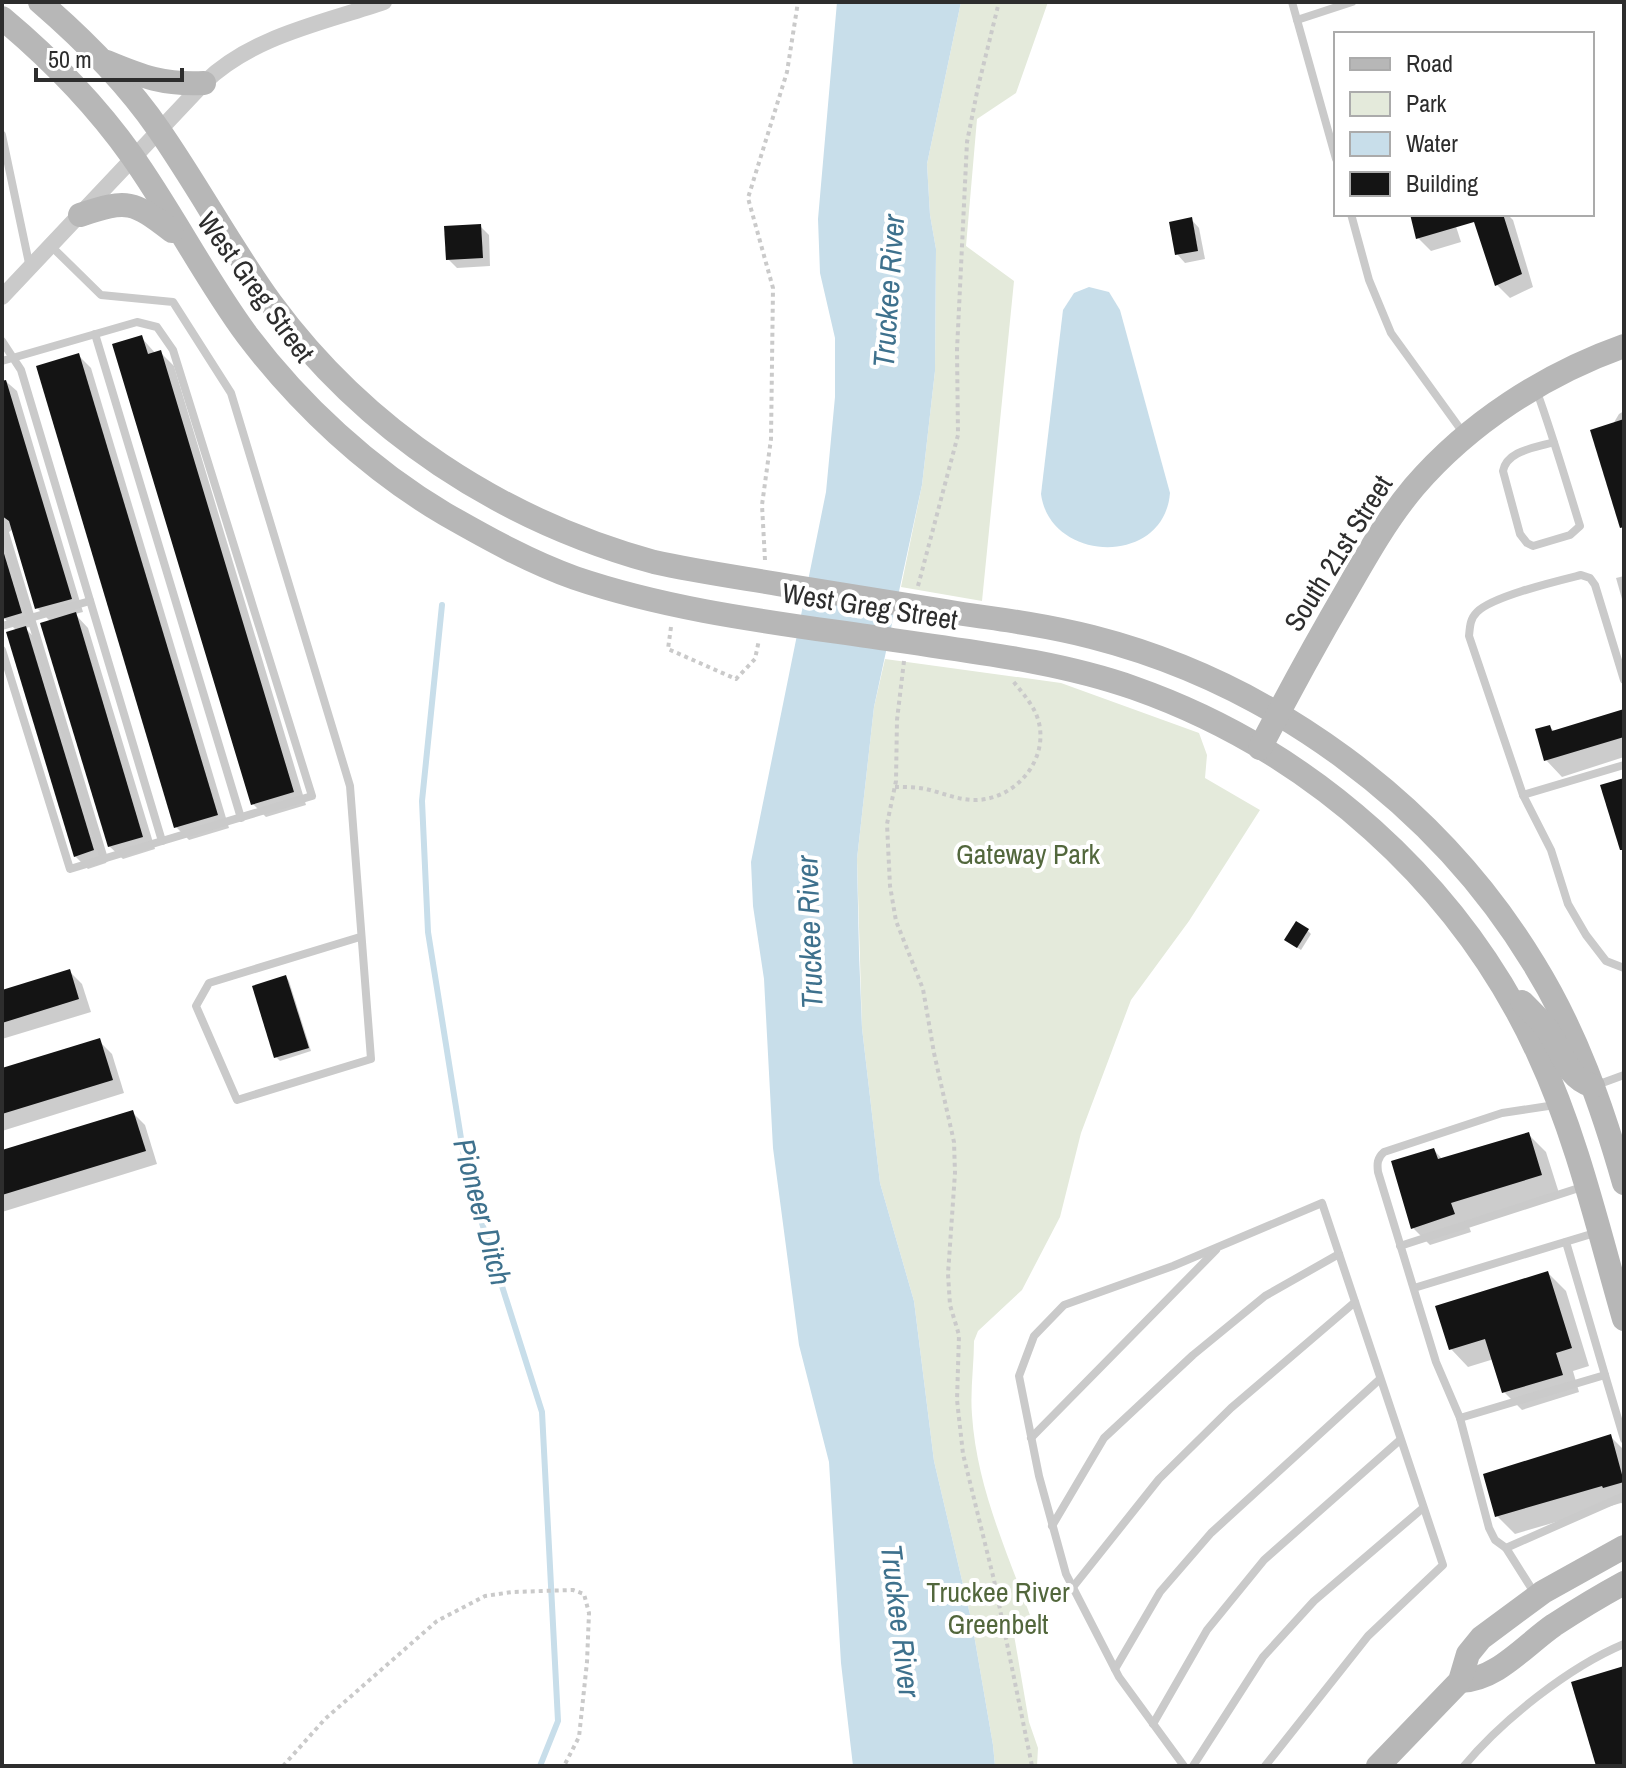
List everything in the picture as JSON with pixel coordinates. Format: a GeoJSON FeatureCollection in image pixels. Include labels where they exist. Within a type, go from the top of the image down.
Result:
{"type":"FeatureCollection","features":[{"type":"Feature","properties":{"kind":"main road","name":"West Greg Street"},"geometry":{"type":"LineString","coordinates":[[40,2],[101,59],[159,130],[297,338],[392,429],[462,480],[546,525],[619,553],[654,562],[1057,629],[1148,654],[1205,676],[1278,714],[1371,778],[1425,827],[1472,879],[1534,963],[1568,1027],[1593,1086],[1624,1183]]}},
{"type":"Feature","properties":{"kind":"main road","name":"West Greg Street"},"geometry":{"type":"LineString","coordinates":[[2,18],[88,100],[133,158],[247,334],[298,395],[365,456],[417,495],[474,530],[526,558],[572,577],[671,605],[1061,668],[1132,687],[1204,717],[1260,748],[1333,796],[1389,844],[1442,900],[1492,969],[1523,1023],[1560,1105],[1624,1319]]}},
{"type":"Feature","properties":{"kind":"main road"},"geometry":{"type":"LineString","coordinates":[[101,59],[159,82],[204,83]]}},
{"type":"Feature","properties":{"kind":"main road"},"geometry":{"type":"LineString","coordinates":[[80,215],[111,205],[132,205],[146,211],[187,242]]}},
{"type":"Feature","properties":{"kind":"main road","name":"South 21st Street"},"geometry":{"type":"LineString","coordinates":[[1260,748],[1337,606],[1391,517],[1415,486],[1466,438],[1535,387],[1557,374],[1624,346]]}},
{"type":"Feature","properties":{"kind":"main road"},"geometry":{"type":"LineString","coordinates":[[1492,969],[1546,1027],[1565,1064],[1577,1079],[1593,1086]]}},
{"type":"Feature","properties":{"kind":"main road"},"geometry":{"type":"LineString","coordinates":[[1378,1766],[1460,1681],[1468,1654],[1481,1638],[1573,1573],[1624,1547]]}},
{"type":"Feature","properties":{"kind":"main road"},"geometry":{"type":"LineString","coordinates":[[1460,1681],[1487,1675],[1565,1618],[1624,1583]]}},
{"type":"Feature","properties":{"kind":"street"},"geometry":{"type":"LineString","coordinates":[[2,297],[204,83],[228,62],[256,46],[384,2]]}},
{"type":"Feature","properties":{"kind":"lane"},"geometry":{"type":"LineString","coordinates":[[1292,2],[1334,152]]}},
{"type":"Feature","properties":{"kind":"lane"},"geometry":{"type":"LineString","coordinates":[[1297,20],[1352,2]]}},
{"type":"Feature","properties":{"kind":"lane"},"geometry":{"type":"LineString","coordinates":[[2,135],[6,171],[30,268]]}},
{"type":"Feature","properties":{"kind":"lane"},"geometry":{"type":"LineString","coordinates":[[1352,216],[1369,280],[1386,324],[1466,438]]}},
{"type":"Feature","properties":{"kind":"lane"},"geometry":{"type":"LineString","coordinates":[[51,246],[101,295],[173,302],[231,393],[350,786],[371,1059],[237,1100],[196,1006],[209,983],[360,937]]}},
{"type":"Feature","properties":{"kind":"lane"},"geometry":{"type":"LineString","coordinates":[[2,361],[137,322],[157,327],[173,350],[312,796],[70,869],[2,650]]}},
{"type":"Feature","properties":{"kind":"lane"},"geometry":{"type":"LineString","coordinates":[[95,334],[241,818]]}},
{"type":"Feature","properties":{"kind":"lane"},"geometry":{"type":"LineString","coordinates":[[2,341],[21,370],[162,841]]}},
{"type":"Feature","properties":{"kind":"lane"},"geometry":{"type":"LineString","coordinates":[[1535,387],[1554,442],[1580,526],[1570,535],[1533,546],[1520,534],[1504,465],[1510,456],[1554,442]]}},
{"type":"Feature","properties":{"kind":"lane"},"geometry":{"type":"LineString","coordinates":[[2,523],[104,859]]}},
{"type":"Feature","properties":{"kind":"lane"},"geometry":{"type":"LineString","coordinates":[[1624,680],[1595,585],[1590,578],[1581,575],[1491,602],[1476,612],[1470,622],[1469,636],[1523,795],[1551,850],[1568,904],[1606,961],[1624,968]]}},
{"type":"Feature","properties":{"kind":"lane"},"geometry":{"type":"LineString","coordinates":[[2,626],[90,601]]}},
{"type":"Feature","properties":{"kind":"lane"},"geometry":{"type":"LineString","coordinates":[[1523,795],[1624,765]]}},
{"type":"Feature","properties":{"kind":"lane"},"geometry":{"type":"LineString","coordinates":[[1593,1086],[1624,1075]]}},
{"type":"Feature","properties":{"kind":"lane"},"geometry":{"type":"LineString","coordinates":[[1536,1597],[1506,1548],[1495,1540],[1489,1528],[1460,1418],[1436,1362],[1378,1172],[1379,1156],[1502,1113],[1560,1105]]}},
{"type":"Feature","properties":{"kind":"lane"},"geometry":{"type":"LineString","coordinates":[[1400,1246],[1586,1186]]}},
{"type":"Feature","properties":{"kind":"lane"},"geometry":{"type":"LineString","coordinates":[[1184,1766],[1115,1669],[1066,1574],[1031,1438],[1019,1376],[1034,1336],[1064,1305],[1219,1247],[1322,1203],[1443,1565],[1368,1636],[1265,1766]]}},
{"type":"Feature","properties":{"kind":"lane"},"geometry":{"type":"LineString","coordinates":[[1414,1288],[1599,1232]]}},
{"type":"Feature","properties":{"kind":"lane"},"geometry":{"type":"LineString","coordinates":[[1566,1242],[1624,1439]]}},
{"type":"Feature","properties":{"kind":"lane"},"geometry":{"type":"LineString","coordinates":[[1031,1438],[1219,1247]]}},
{"type":"Feature","properties":{"kind":"lane"},"geometry":{"type":"LineString","coordinates":[[1052,1526],[1104,1438],[1193,1355],[1265,1296],[1339,1254]]}},
{"type":"Feature","properties":{"kind":"lane"},"geometry":{"type":"LineString","coordinates":[[1073,1587],[1159,1479],[1231,1408],[1355,1302]]}},
{"type":"Feature","properties":{"kind":"lane"},"geometry":{"type":"LineString","coordinates":[[1460,1418],[1605,1375]]}},
{"type":"Feature","properties":{"kind":"lane"},"geometry":{"type":"LineString","coordinates":[[1115,1669],[1160,1592],[1211,1533],[1380,1379]]}},
{"type":"Feature","properties":{"kind":"lane"},"geometry":{"type":"LineString","coordinates":[[1153,1724],[1207,1630],[1264,1560],[1400,1440]]}},
{"type":"Feature","properties":{"kind":"lane"},"geometry":{"type":"LineString","coordinates":[[1506,1548],[1624,1496]]}},
{"type":"Feature","properties":{"kind":"lane"},"geometry":{"type":"LineString","coordinates":[[1193,1766],[1263,1657],[1314,1601],[1423,1508]]}},
{"type":"Feature","properties":{"kind":"lane"},"geometry":{"type":"LineString","coordinates":[[1464,1766],[1488,1739],[1576,1668],[1624,1644]]}},
{"type":"Feature","properties":{"kind":"path"},"geometry":{"type":"LineString","coordinates":[[763,538],[762,505],[771,439],[773,288],[748,198],[787,72],[798,2]]}},
{"type":"Feature","properties":{"kind":"path"},"geometry":{"type":"LineString","coordinates":[[916,595],[958,435],[957,350],[967,142],[999,2]]}},
{"type":"Feature","properties":{"kind":"path"},"geometry":{"type":"LineString","coordinates":[[907,648],[897,720],[895,787],[887,824],[890,886],[896,921],[923,989],[954,1142],[955,1173],[948,1274],[950,1305],[959,1335],[957,1400],[963,1454],[994,1580],[1032,1766]]}},
{"type":"Feature","properties":{"kind":"path"},"geometry":{"type":"LineString","coordinates":[[895,787],[924,789],[966,799],[985,799],[1008,791],[1024,778],[1033,766],[1039,746],[1039,723],[1031,704],[1009,675]]}},
{"type":"Feature","properties":{"kind":"path"},"geometry":{"type":"LineString","coordinates":[[283,1766],[325,1719],[437,1621],[485,1596],[573,1590],[584,1594],[589,1613],[587,1662],[579,1737],[564,1766]]}},
{"type":"Feature","properties":{"kind":"green space"},"geometry":{"type":"Polygon","coordinates":[[[961,2],[1048,2],[1016,93],[977,119],[966,246],[1014,281],[982,601],[901,587],[922,485],[935,371],[936,249],[927,164],[961,2]]]}},
{"type":"Feature","properties":{"kind":"green space","name":"Gateway Park"},"geometry":{"type":"Polygon","coordinates":[[[885,659],[1061,683],[1199,733],[1207,755],[1205,778],[1260,810],[1189,921],[1131,1000],[1081,1133],[1060,1217],[1022,1290],[978,1331],[974,1341],[972,1406],[980,1470],[1034,1626],[1014,1635],[1029,1722],[1038,1748],[1037,1766],[995,1766],[972,1623],[934,1461],[914,1301],[880,1183],[862,1028],[857,859],[874,707],[885,659]]]}},
{"type":"Feature","properties":{"kind":"water","name":"Truckee River"},"geometry":{"type":"Polygon","coordinates":[[[837,2],[961,2],[927,164],[936,249],[935,371],[922,485],[874,707],[857,859],[862,1028],[880,1183],[914,1301],[934,1461],[972,1623],[995,1766],[853,1766],[841,1663],[829,1462],[799,1345],[773,1148],[764,979],[753,906],[751,862],[826,492],[835,397],[835,338],[820,273],[818,219],[837,2]]]}},
{"type":"Feature","properties":{"kind":"water"},"geometry":{"type":"Polygon","coordinates":[[[1089,287],[1109,292],[1120,310],[1170,493],[1163,517],[1149,534],[1129,544],[1107,547],[1084,544],[1064,533],[1049,517],[1041,494],[1063,310],[1074,293],[1089,287]]]}},
{"type":"Feature","properties":{"kind":"building"},"geometry":{"type":"Polygon","coordinates":[[[1410,216],[1504,216],[1522,274],[1495,286],[1474,222],[1416,239],[1410,216]]]}},
{"type":"Feature","properties":{"kind":"building"},"geometry":{"type":"Polygon","coordinates":[[[1192,217],[1198,251],[1175,255],[1169,222],[1192,217]]]}},
{"type":"Feature","properties":{"kind":"building"},"geometry":{"type":"Polygon","coordinates":[[[481,224],[483,258],[446,260],[444,226],[481,224]]]}},
{"type":"Feature","properties":{"kind":"building"},"geometry":{"type":"Polygon","coordinates":[[[142,335],[148,354],[161,350],[294,792],[251,805],[112,344],[142,335]]]}},
{"type":"Feature","properties":{"kind":"building"},"geometry":{"type":"Polygon","coordinates":[[[79,353],[218,815],[174,828],[36,366],[79,353]]]}},
{"type":"Feature","properties":{"kind":"building"},"geometry":{"type":"Polygon","coordinates":[[[6,380],[72,599],[35,609],[9,521],[2,516],[2,381],[6,380]]]}},
{"type":"Feature","properties":{"kind":"building"},"geometry":{"type":"Polygon","coordinates":[[[1624,419],[1624,527],[1620,528],[1590,430],[1624,419]]]}},
{"type":"Feature","properties":{"kind":"building"},"geometry":{"type":"Polygon","coordinates":[[[2,547],[22,613],[2,619],[2,547]]]}},
{"type":"Feature","properties":{"kind":"building"},"geometry":{"type":"Polygon","coordinates":[[[76,612],[143,837],[108,847],[40,623],[76,612]]]}},
{"type":"Feature","properties":{"kind":"building"},"geometry":{"type":"Polygon","coordinates":[[[26,626],[94,850],[74,857],[6,632],[26,626]]]}},
{"type":"Feature","properties":{"kind":"building"},"geometry":{"type":"Polygon","coordinates":[[[1624,709],[1624,737],[1544,761],[1535,729],[1550,725],[1552,731],[1624,709]]]}},
{"type":"Feature","properties":{"kind":"building"},"geometry":{"type":"Polygon","coordinates":[[[1624,778],[1624,850],[1620,850],[1600,785],[1624,778]]]}},
{"type":"Feature","properties":{"kind":"building"},"geometry":{"type":"Polygon","coordinates":[[[1296,921],[1309,929],[1297,948],[1284,940],[1296,921]]]}},
{"type":"Feature","properties":{"kind":"building"},"geometry":{"type":"Polygon","coordinates":[[[70,969],[79,999],[2,1023],[2,990],[70,969]]]}},
{"type":"Feature","properties":{"kind":"building"},"geometry":{"type":"Polygon","coordinates":[[[286,975],[309,1048],[274,1058],[252,986],[286,975]]]}},
{"type":"Feature","properties":{"kind":"building"},"geometry":{"type":"Polygon","coordinates":[[[100,1038],[113,1080],[2,1114],[2,1068],[100,1038]]]}},
{"type":"Feature","properties":{"kind":"building"},"geometry":{"type":"Polygon","coordinates":[[[133,1110],[146,1151],[2,1195],[2,1150],[133,1110]]]}},
{"type":"Feature","properties":{"kind":"building"},"geometry":{"type":"Polygon","coordinates":[[[1529,1132],[1542,1175],[1451,1203],[1455,1214],[1411,1229],[1391,1161],[1434,1148],[1438,1159],[1529,1132]]]}},
{"type":"Feature","properties":{"kind":"building"},"geometry":{"type":"Polygon","coordinates":[[[1548,1271],[1572,1348],[1556,1353],[1563,1375],[1502,1393],[1485,1339],[1449,1350],[1435,1306],[1548,1271]]]}},
{"type":"Feature","properties":{"kind":"building"},"geometry":{"type":"Polygon","coordinates":[[[1611,1434],[1624,1482],[1495,1517],[1483,1474],[1611,1434]]]}},
{"type":"Feature","properties":{"kind":"building"},"geometry":{"type":"Polygon","coordinates":[[[1624,1666],[1624,1766],[1596,1766],[1571,1682],[1624,1666]]]}},
{"type":"Feature","properties":{"kind":"waterway","name":"Pioneer Ditch"},"geometry":{"type":"LineString","coordinates":[[442,605],[422,801],[428,932],[467,1176],[542,1412],[558,1721],[540,1766]]}},
{"type":"Feature","properties":{"kind":"park label","name":"Truckee River Greenbelt"},"geometry":{"type":"Point","coordinates":[998,1608]}}]}
